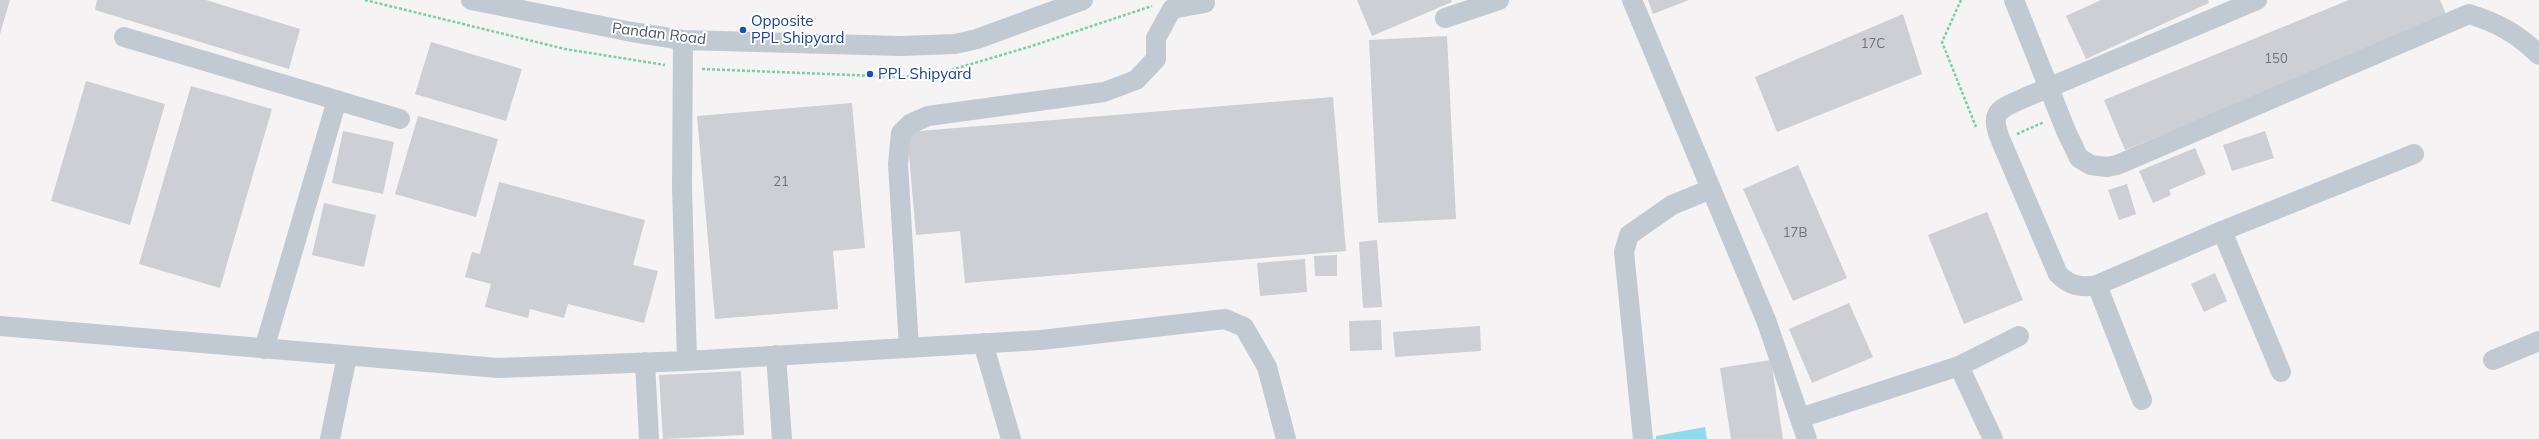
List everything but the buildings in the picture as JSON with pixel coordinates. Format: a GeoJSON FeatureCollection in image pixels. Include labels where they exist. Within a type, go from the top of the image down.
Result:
{"type":"FeatureCollection","features":[{"type":"Feature","properties":{"kind":"street","name":"Pandan Road"},"geometry":{"type":"LineString","coordinates":[[471,0],[632,32],[683,40],[901,46],[955,44],[993,34],[1083,0]]}},
{"type":"Feature","properties":{"kind":"street"},"geometry":{"type":"LineString","coordinates":[[1445,18],[1499,0]]}},
{"type":"Feature","properties":{"kind":"street"},"geometry":{"type":"LineString","coordinates":[[1632,0],[1766,320],[1807,439]]}},
{"type":"Feature","properties":{"kind":"street"},"geometry":{"type":"LineString","coordinates":[[2014,0],[2048,88],[2079,158],[2091,165],[2107,167],[2117,165],[2470,14],[2494,22],[2520,36],[2539,55]]}},
{"type":"Feature","properties":{"kind":"street"},"geometry":{"type":"LineString","coordinates":[[2257,0],[2000,109],[1995,116],[1994,125],[2058,274],[2075,286],[2097,285],[2222,231],[2414,154]]}},
{"type":"Feature","properties":{"kind":"street"},"geometry":{"type":"LineString","coordinates":[[909,348],[898,164],[901,133],[910,124],[928,116],[1104,92],[1136,80],[1156,60],[1156,38],[1172,9],[1205,3]]}},
{"type":"Feature","properties":{"kind":"street"},"geometry":{"type":"LineString","coordinates":[[124,36],[400,119]]}},
{"type":"Feature","properties":{"kind":"street"},"geometry":{"type":"LineString","coordinates":[[683,40],[681,149],[687,361]]}},
{"type":"Feature","properties":{"kind":"street"},"geometry":{"type":"LineString","coordinates":[[264,349],[337,100]]}},
{"type":"Feature","properties":{"kind":"street"},"geometry":{"type":"LineString","coordinates":[[1643,439],[1624,252],[1629,235],[1672,205],[1711,189]]}},
{"type":"Feature","properties":{"kind":"street"},"geometry":{"type":"LineString","coordinates":[[2222,231],[2281,372]]}},
{"type":"Feature","properties":{"kind":"street"},"geometry":{"type":"LineString","coordinates":[[2097,285],[2142,400]]}},
{"type":"Feature","properties":{"kind":"street"},"geometry":{"type":"LineString","coordinates":[[0,326],[498,368],[687,361],[1041,340],[1225,319],[1244,327],[1266,367],[1286,439]]}},
{"type":"Feature","properties":{"kind":"street"},"geometry":{"type":"LineString","coordinates":[[1800,418],[1959,366],[2018,336]]}},
{"type":"Feature","properties":{"kind":"street"},"geometry":{"type":"LineString","coordinates":[[2493,360],[2539,341]]}},
{"type":"Feature","properties":{"kind":"street"},"geometry":{"type":"LineString","coordinates":[[983,343],[1011,439]]}},
{"type":"Feature","properties":{"kind":"street"},"geometry":{"type":"LineString","coordinates":[[330,439],[347,356]]}},
{"type":"Feature","properties":{"kind":"street"},"geometry":{"type":"LineString","coordinates":[[776,356],[782,439]]}},
{"type":"Feature","properties":{"kind":"street"},"geometry":{"type":"LineString","coordinates":[[645,362],[649,439]]}},
{"type":"Feature","properties":{"kind":"street"},"geometry":{"type":"LineString","coordinates":[[1959,366],[1993,439]]}},
{"type":"Feature","properties":{"kind":"water"},"geometry":{"type":"Polygon","coordinates":[[[1705,427],[1707,439],[1656,439],[1656,436],[1705,427]]]}},
{"type":"Feature","properties":{"kind":"place","name":"Opposite PPL Shipyard"},"geometry":{"type":"Point","coordinates":[743,30]}},
{"type":"Feature","properties":{"kind":"place","name":"PPL Shipyard"},"geometry":{"type":"Point","coordinates":[870,74]}}]}
